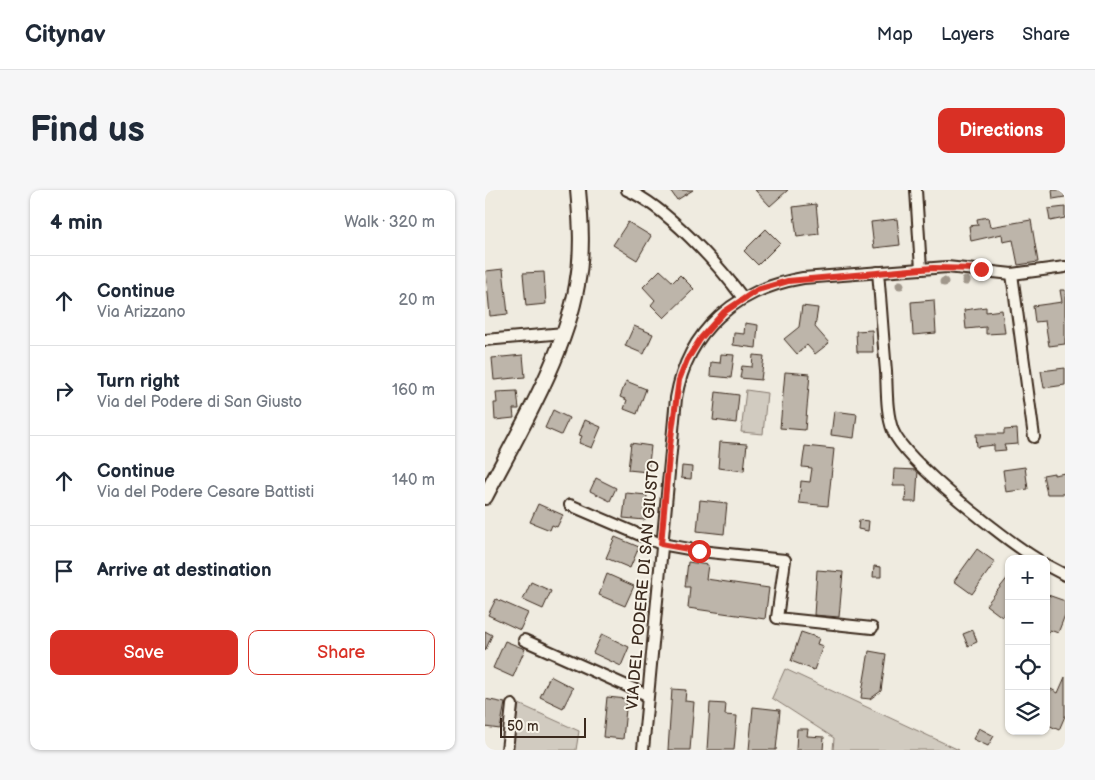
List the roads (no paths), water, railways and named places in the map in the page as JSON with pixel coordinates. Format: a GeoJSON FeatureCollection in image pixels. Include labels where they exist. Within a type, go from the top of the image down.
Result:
{"type":"FeatureCollection","features":[{"type":"Feature","properties":{"kind":"street"},"geometry":{"type":"LineString","coordinates":[[485,497],[537,394],[564,332],[575,296],[581,255],[578,190]]}},
{"type":"Feature","properties":{"kind":"street"},"geometry":{"type":"LineString","coordinates":[[627,190],[647,201],[663,214],[696,245],[743,298]]}},
{"type":"Feature","properties":{"kind":"street"},"geometry":{"type":"LineString","coordinates":[[916,190],[921,269]]}},
{"type":"Feature","properties":{"kind":"street","name":"VIA DEL PODERE DI SAN GIUSTO"},"geometry":{"type":"LineString","coordinates":[[643,750],[672,426],[682,370],[705,333],[724,312],[743,298],[764,288],[788,281],[921,269],[963,267],[1012,274],[1065,267]]}},
{"type":"Feature","properties":{"kind":"street"},"geometry":{"type":"LineString","coordinates":[[878,272],[891,424],[897,437],[909,454],[966,505],[1001,534],[1031,555]]}},
{"type":"Feature","properties":{"kind":"street"},"geometry":{"type":"LineString","coordinates":[[1012,274],[1034,437]]}},
{"type":"Feature","properties":{"kind":"street"},"geometry":{"type":"LineString","coordinates":[[485,340],[564,332]]}},
{"type":"Feature","properties":{"kind":"street"},"geometry":{"type":"LineString","coordinates":[[570,505],[661,544],[699,551],[785,560],[776,615],[781,619],[872,628]]}},
{"type":"Feature","properties":{"kind":"street"},"geometry":{"type":"LineString","coordinates":[[1050,567],[1065,575]]}},
{"type":"Feature","properties":{"kind":"street"},"geometry":{"type":"LineString","coordinates":[[524,640],[647,695]]}},
{"type":"Feature","properties":{"kind":"street"},"geometry":{"type":"LineString","coordinates":[[507,750],[512,705]]}}]}
